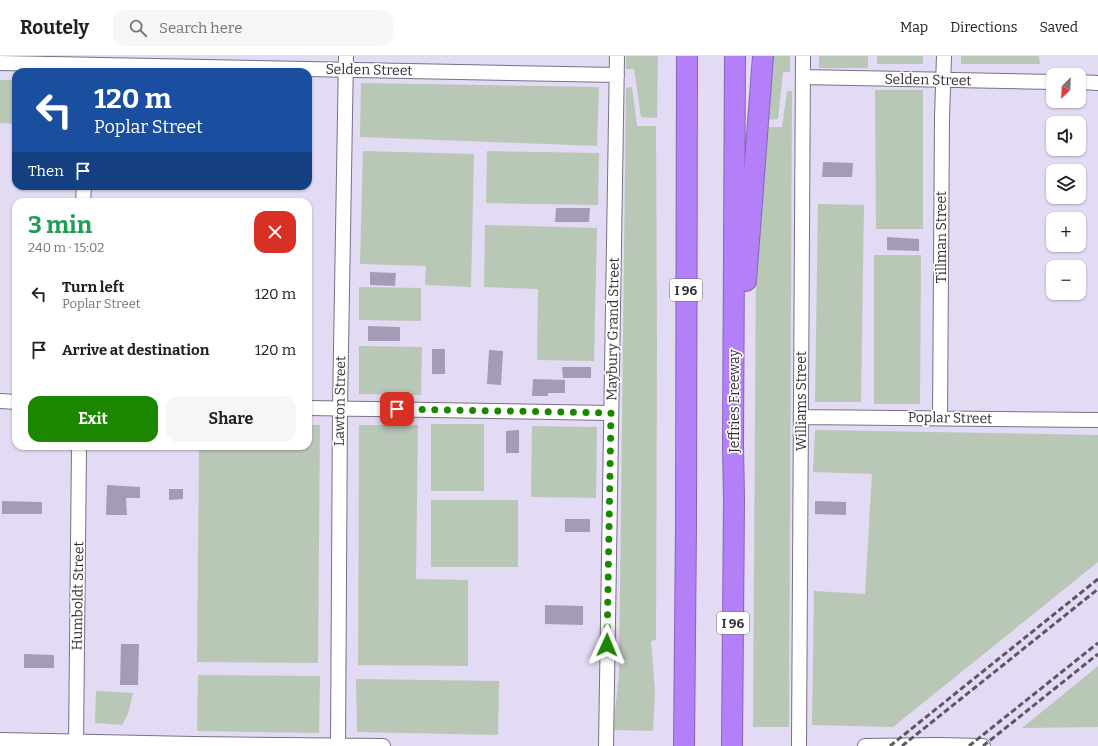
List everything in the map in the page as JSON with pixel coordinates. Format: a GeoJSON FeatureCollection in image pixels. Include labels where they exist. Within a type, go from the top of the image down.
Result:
{"type":"FeatureCollection","features":[{"type":"Feature","properties":{"kind":"highway","name":"I 96"},"geometry":{"type":"LineString","coordinates":[[684,746],[687,56]]}},
{"type":"Feature","properties":{"kind":"highway","name":"Jeffries Freeway"},"geometry":{"type":"LineString","coordinates":[[732,746],[735,56]]}},
{"type":"Feature","properties":{"kind":"highway"},"geometry":{"type":"LineString","coordinates":[[733,446],[763,56]]}},
{"type":"Feature","properties":{"kind":"street","name":"Maybury Grand Street"},"geometry":{"type":"LineString","coordinates":[[606,746],[618,56]]}},
{"type":"Feature","properties":{"kind":"street","name":"Williams Street"},"geometry":{"type":"LineString","coordinates":[[799,746],[803,56]]}},
{"type":"Feature","properties":{"kind":"street","name":"Tillman Street"},"geometry":{"type":"LineString","coordinates":[[940,418],[944,56]]}},
{"type":"Feature","properties":{"kind":"street","name":"Selden Street"},"geometry":{"type":"LineString","coordinates":[[0,63],[346,63],[617,75]]}},
{"type":"Feature","properties":{"kind":"street","name":"Lawton Street"},"geometry":{"type":"LineString","coordinates":[[338,745],[340,408],[346,63]]}},
{"type":"Feature","properties":{"kind":"street","name":"Selden Street"},"geometry":{"type":"LineString","coordinates":[[803,77],[1046,82]]}},
{"type":"Feature","properties":{"kind":"street"},"geometry":{"type":"LineString","coordinates":[[1086,82],[1098,83]]}},
{"type":"Feature","properties":{"kind":"street"},"geometry":{"type":"LineString","coordinates":[[0,401],[12,402]]}},
{"type":"Feature","properties":{"kind":"street"},"geometry":{"type":"LineString","coordinates":[[312,408],[611,413]]}},
{"type":"Feature","properties":{"kind":"street","name":"Poplar Street"},"geometry":{"type":"LineString","coordinates":[[801,417],[1098,420]]}},
{"type":"Feature","properties":{"kind":"street","name":"Humboldt Street"},"geometry":{"type":"LineString","coordinates":[[77,744],[79,450]]}},
{"type":"Feature","properties":{"kind":"street"},"geometry":{"type":"LineString","coordinates":[[0,740],[77,744],[383,746]]}},
{"type":"Feature","properties":{"kind":"street"},"geometry":{"type":"LineString","coordinates":[[865,746],[983,746]]}},
{"type":"Feature","properties":{"kind":"green space"},"geometry":{"type":"Polygon","coordinates":[[[626,56],[658,56],[657,118],[641,117],[634,69],[626,69],[626,56]]]}},
{"type":"Feature","properties":{"kind":"green space"},"geometry":{"type":"Polygon","coordinates":[[[768,56],[790,56],[790,72],[783,72],[778,119],[763,120],[768,56]]]}},
{"type":"Feature","properties":{"kind":"green space"},"geometry":{"type":"Polygon","coordinates":[[[819,56],[868,56],[868,68],[819,68],[819,56]]]}},
{"type":"Feature","properties":{"kind":"green space"},"geometry":{"type":"Polygon","coordinates":[[[877,56],[923,56],[923,64],[877,64],[877,56]]]}},
{"type":"Feature","properties":{"kind":"green space"},"geometry":{"type":"Polygon","coordinates":[[[961,56],[1039,56],[1040,64],[961,64],[961,56]]]}},
{"type":"Feature","properties":{"kind":"green space"},"geometry":{"type":"Polygon","coordinates":[[[0,80],[12,80],[12,124],[0,123],[0,80]]]}},
{"type":"Feature","properties":{"kind":"green space"},"geometry":{"type":"Polygon","coordinates":[[[361,83],[599,87],[597,146],[360,137],[361,83]]]}},
{"type":"Feature","properties":{"kind":"green space"},"geometry":{"type":"Polygon","coordinates":[[[632,87],[637,126],[656,126],[656,640],[651,641],[655,691],[653,731],[613,730],[619,674],[626,88],[632,87]]]}},
{"type":"Feature","properties":{"kind":"green space"},"geometry":{"type":"Polygon","coordinates":[[[875,90],[923,90],[923,229],[876,229],[875,90]]]}},
{"type":"Feature","properties":{"kind":"green space"},"geometry":{"type":"Polygon","coordinates":[[[787,91],[792,91],[789,727],[753,727],[756,261],[763,127],[782,127],[787,91]]]}},
{"type":"Feature","properties":{"kind":"green space"},"geometry":{"type":"Polygon","coordinates":[[[363,151],[474,154],[471,287],[425,285],[426,266],[360,264],[363,151]]]}},
{"type":"Feature","properties":{"kind":"green space"},"geometry":{"type":"Polygon","coordinates":[[[487,151],[599,153],[598,205],[486,203],[487,151]]]}},
{"type":"Feature","properties":{"kind":"green space"},"geometry":{"type":"Polygon","coordinates":[[[818,204],[864,205],[861,402],[815,402],[818,204]]]}},
{"type":"Feature","properties":{"kind":"green space"},"geometry":{"type":"Polygon","coordinates":[[[485,225],[597,228],[594,361],[537,360],[538,289],[484,287],[485,225]]]}},
{"type":"Feature","properties":{"kind":"green space"},"geometry":{"type":"Polygon","coordinates":[[[874,255],[921,255],[920,404],[874,404],[874,255]]]}},
{"type":"Feature","properties":{"kind":"green space"},"geometry":{"type":"Polygon","coordinates":[[[359,287],[421,288],[421,321],[359,320],[359,287]]]}},
{"type":"Feature","properties":{"kind":"green space"},"geometry":{"type":"Polygon","coordinates":[[[359,346],[422,347],[421,395],[359,394],[359,346]]]}},
{"type":"Feature","properties":{"kind":"green space"},"geometry":{"type":"Polygon","coordinates":[[[431,424],[484,424],[484,491],[431,491],[431,424]]]}},
{"type":"Feature","properties":{"kind":"green space"},"geometry":{"type":"Polygon","coordinates":[[[312,425],[320,425],[318,663],[197,662],[199,450],[312,450],[312,425]]]}},
{"type":"Feature","properties":{"kind":"green space"},"geometry":{"type":"Polygon","coordinates":[[[359,425],[418,425],[416,579],[468,580],[468,666],[358,665],[359,425]]]}},
{"type":"Feature","properties":{"kind":"green space"},"geometry":{"type":"Polygon","coordinates":[[[532,426],[597,427],[596,498],[531,497],[532,426]]]}},
{"type":"Feature","properties":{"kind":"green space"},"geometry":{"type":"Polygon","coordinates":[[[815,430],[1098,435],[1098,562],[893,727],[812,725],[814,591],[865,594],[872,474],[813,472],[815,430]]]}},
{"type":"Feature","properties":{"kind":"green space"},"geometry":{"type":"Polygon","coordinates":[[[431,500],[518,500],[518,567],[431,567],[431,500]]]}},
{"type":"Feature","properties":{"kind":"green space"},"geometry":{"type":"Polygon","coordinates":[[[1098,666],[1098,727],[1022,728],[1098,666]]]}},
{"type":"Feature","properties":{"kind":"green space"},"geometry":{"type":"Polygon","coordinates":[[[198,675],[320,676],[319,733],[197,731],[198,675]]]}},
{"type":"Feature","properties":{"kind":"green space"},"geometry":{"type":"Polygon","coordinates":[[[356,679],[499,681],[498,735],[357,732],[356,679]]]}},
{"type":"Feature","properties":{"kind":"green space"},"geometry":{"type":"Polygon","coordinates":[[[96,691],[133,693],[128,714],[122,725],[95,723],[96,691]]]}},
{"type":"Feature","properties":{"kind":"building"},"geometry":{"type":"Polygon","coordinates":[[[823,162],[853,163],[852,177],[822,177],[823,162]]]}},
{"type":"Feature","properties":{"kind":"building"},"geometry":{"type":"Polygon","coordinates":[[[556,208],[590,208],[589,222],[555,222],[556,208]]]}},
{"type":"Feature","properties":{"kind":"building"},"geometry":{"type":"Polygon","coordinates":[[[887,237],[919,239],[919,251],[887,250],[887,237]]]}},
{"type":"Feature","properties":{"kind":"building"},"geometry":{"type":"Polygon","coordinates":[[[370,272],[396,273],[395,286],[370,285],[370,272]]]}},
{"type":"Feature","properties":{"kind":"building"},"geometry":{"type":"Polygon","coordinates":[[[368,326],[400,327],[400,341],[368,341],[368,326]]]}},
{"type":"Feature","properties":{"kind":"building"},"geometry":{"type":"Polygon","coordinates":[[[432,349],[445,349],[445,374],[432,374],[432,349]]]}},
{"type":"Feature","properties":{"kind":"building"},"geometry":{"type":"Polygon","coordinates":[[[489,350],[503,351],[501,385],[487,384],[489,350]]]}},
{"type":"Feature","properties":{"kind":"building"},"geometry":{"type":"Polygon","coordinates":[[[562,367],[591,367],[591,378],[563,378],[562,367]]]}},
{"type":"Feature","properties":{"kind":"building"},"geometry":{"type":"Polygon","coordinates":[[[533,379],[565,380],[565,393],[548,393],[548,396],[532,396],[533,379]]]}},
{"type":"Feature","properties":{"kind":"building"},"geometry":{"type":"Polygon","coordinates":[[[519,430],[519,453],[506,453],[506,431],[519,430]]]}},
{"type":"Feature","properties":{"kind":"building"},"geometry":{"type":"Polygon","coordinates":[[[107,485],[140,487],[140,498],[126,498],[127,515],[106,515],[107,485]]]}},
{"type":"Feature","properties":{"kind":"building"},"geometry":{"type":"Polygon","coordinates":[[[169,489],[183,489],[183,499],[169,500],[169,489]]]}},
{"type":"Feature","properties":{"kind":"building"},"geometry":{"type":"Polygon","coordinates":[[[2,501],[42,502],[42,514],[2,514],[2,501]]]}},
{"type":"Feature","properties":{"kind":"building"},"geometry":{"type":"Polygon","coordinates":[[[815,501],[846,502],[846,515],[815,514],[815,501]]]}},
{"type":"Feature","properties":{"kind":"building"},"geometry":{"type":"Polygon","coordinates":[[[565,519],[590,519],[590,532],[565,532],[565,519]]]}},
{"type":"Feature","properties":{"kind":"building"},"geometry":{"type":"Polygon","coordinates":[[[545,605],[583,606],[583,625],[545,624],[545,605]]]}},
{"type":"Feature","properties":{"kind":"building"},"geometry":{"type":"Polygon","coordinates":[[[121,644],[139,644],[138,685],[120,685],[121,644]]]}},
{"type":"Feature","properties":{"kind":"building"},"geometry":{"type":"Polygon","coordinates":[[[24,654],[54,655],[54,668],[24,668],[24,654]]]}},
{"type":"Feature","properties":{"kind":"railway"},"geometry":{"type":"LineString","coordinates":[[890,746],[1098,579]]}},
{"type":"Feature","properties":{"kind":"railway"},"geometry":{"type":"LineString","coordinates":[[902,746],[1098,589]]}},
{"type":"Feature","properties":{"kind":"railway"},"geometry":{"type":"LineString","coordinates":[[969,746],[1098,643]]}},
{"type":"Feature","properties":{"kind":"railway"},"geometry":{"type":"LineString","coordinates":[[983,746],[1098,654]]}},
{"type":"Feature","properties":{"kind":"route"},"geometry":{"type":"LineString","coordinates":[[397,409],[611,413],[607,645]]}}]}
